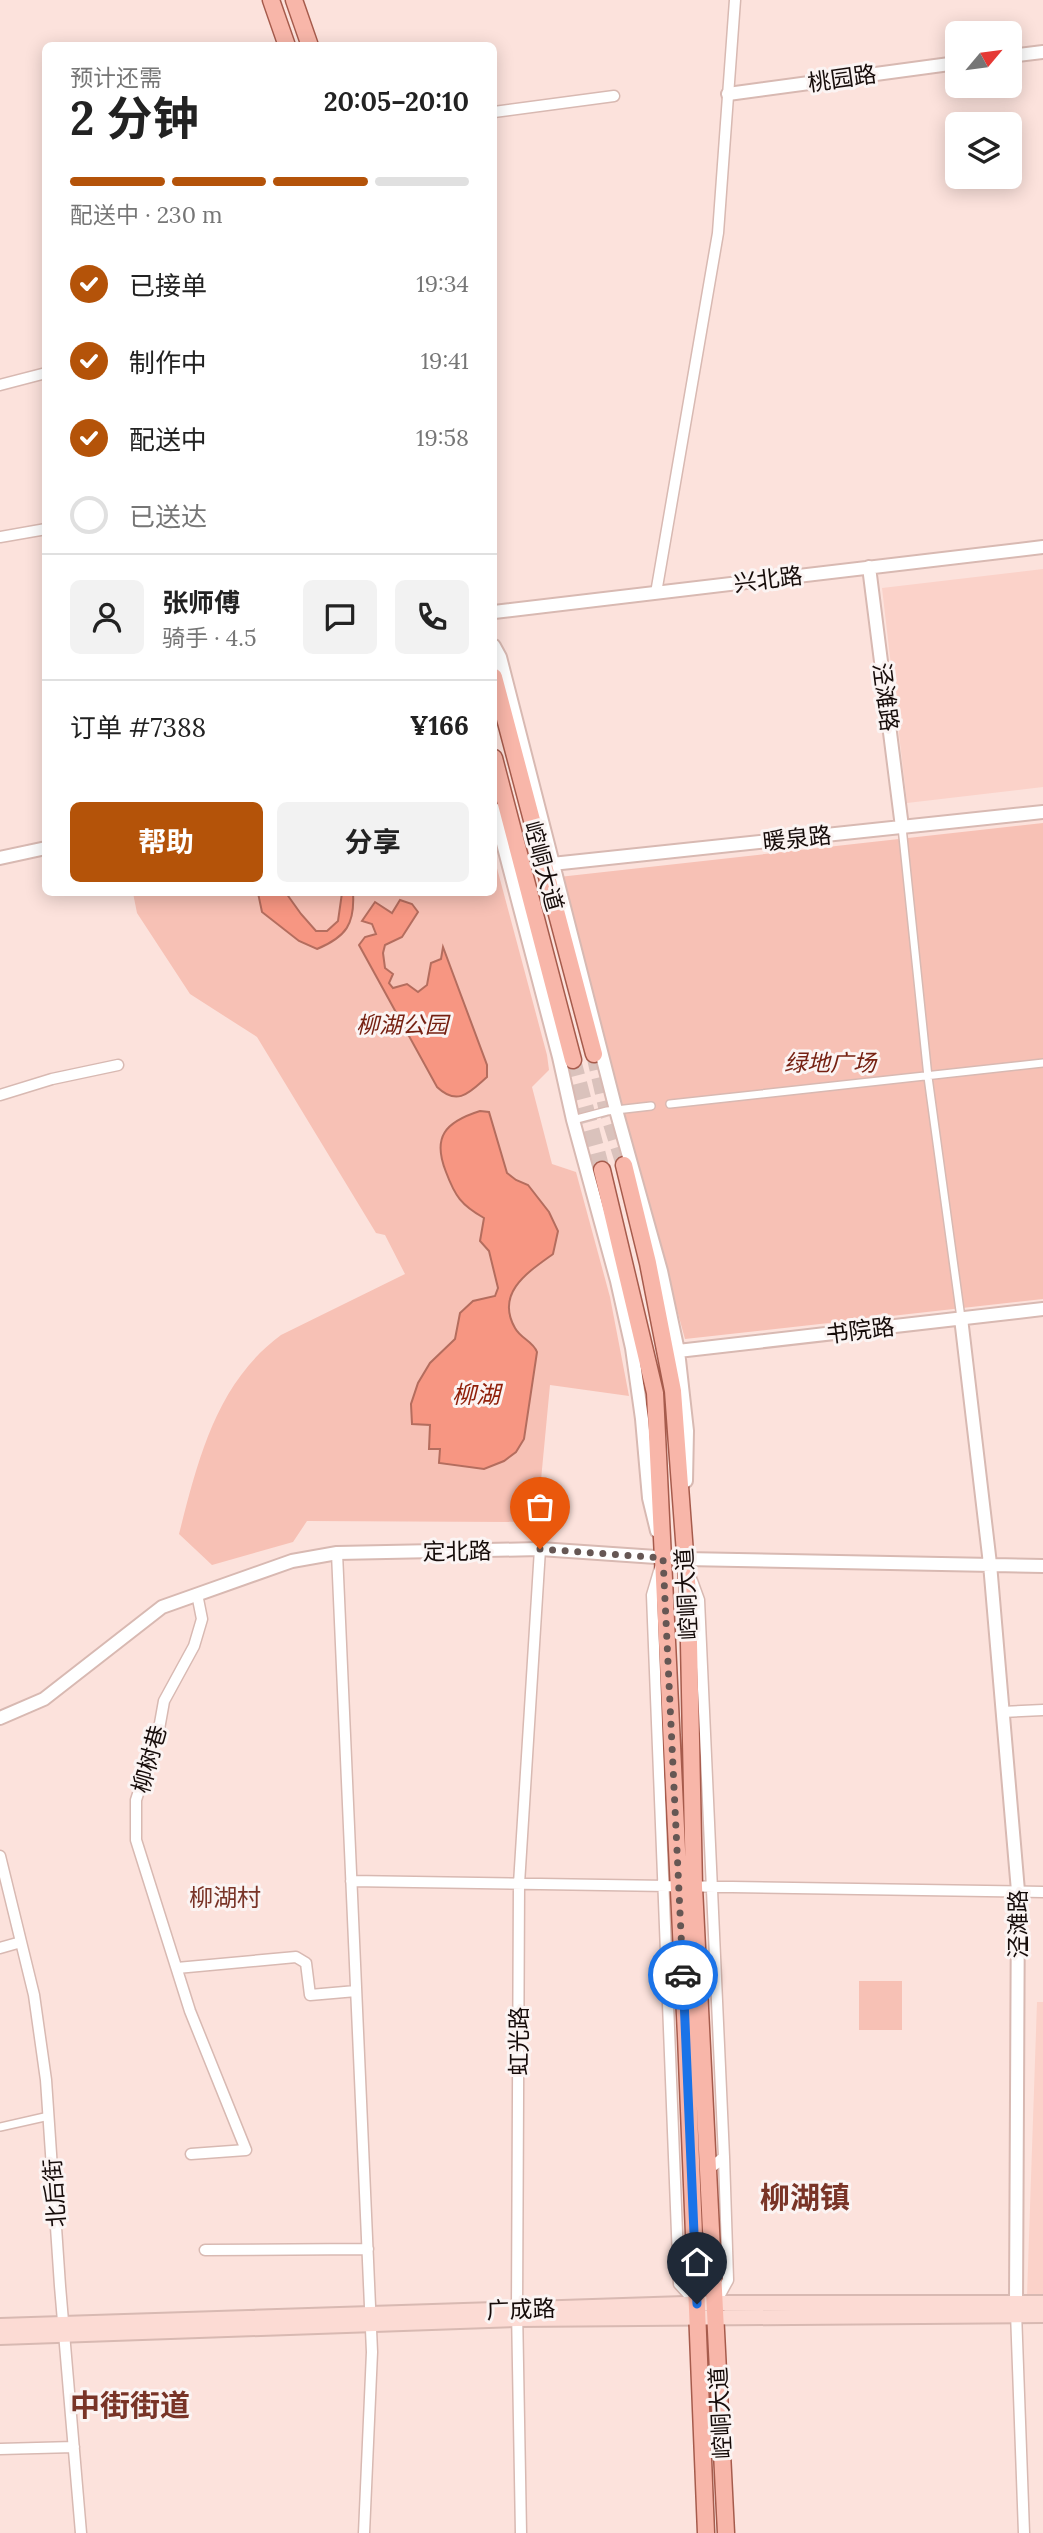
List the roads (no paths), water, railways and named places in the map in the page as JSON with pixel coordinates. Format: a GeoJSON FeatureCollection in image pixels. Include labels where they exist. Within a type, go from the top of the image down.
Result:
{"type":"FeatureCollection","features":[{"type":"Feature","properties":{"kind":"main road"},"geometry":{"type":"LineString","coordinates":[[271,0],[287,42]]}},
{"type":"Feature","properties":{"kind":"main road"},"geometry":{"type":"LineString","coordinates":[[294,0],[309,42]]}},
{"type":"Feature","properties":{"kind":"main road","name":"崆峒大道"},"geometry":{"type":"LineString","coordinates":[[497,688],[594,1055]]}},
{"type":"Feature","properties":{"kind":"main road","name":"崆峒大道"},"geometry":{"type":"LineString","coordinates":[[497,769],[573,1060]]}},
{"type":"Feature","properties":{"kind":"main road","name":"崆峒大道"},"geometry":{"type":"LineString","coordinates":[[624,1165],[648,1263],[673,1391],[688,1594],[686,1887],[697,2311],[706,2533]]}},
{"type":"Feature","properties":{"kind":"main road","name":"崆峒大道"},"geometry":{"type":"LineString","coordinates":[[602,1170],[655,1393],[663,1558],[708,2170],[726,2533]]}},
{"type":"Feature","properties":{"kind":"main road","name":"广成路"},"geometry":{"type":"LineString","coordinates":[[1016,2310],[1043,2303]]}},
{"type":"Feature","properties":{"kind":"main road","name":"广成路"},"geometry":{"type":"LineString","coordinates":[[0,2326],[64,2329],[517,2314],[697,2311],[1016,2310],[1043,2315]]}},
{"type":"Feature","properties":{"kind":"main road","name":"广成路"},"geometry":{"type":"LineString","coordinates":[[0,2337],[64,2329]]}},
{"type":"Feature","properties":{"kind":"street"},"geometry":{"type":"LineString","coordinates":[[656,593],[718,233],[735,0]]}},
{"type":"Feature","properties":{"kind":"street"},"geometry":{"type":"LineString","coordinates":[[1022,55],[1043,52]]}},
{"type":"Feature","properties":{"kind":"street","name":"桃园路"},"geometry":{"type":"LineString","coordinates":[[728,94],[945,65]]}},
{"type":"Feature","properties":{"kind":"street"},"geometry":{"type":"LineString","coordinates":[[497,112],[614,96]]}},
{"type":"Feature","properties":{"kind":"street"},"geometry":{"type":"LineString","coordinates":[[0,385],[42,374]]}},
{"type":"Feature","properties":{"kind":"street"},"geometry":{"type":"LineString","coordinates":[[0,537],[42,530]]}},
{"type":"Feature","properties":{"kind":"street","name":"兴北路"},"geometry":{"type":"LineString","coordinates":[[497,612],[1043,547]]}},
{"type":"Feature","properties":{"kind":"street","name":"泾滩路"},"geometry":{"type":"LineString","coordinates":[[869,567],[902,827]]}},
{"type":"Feature","properties":{"kind":"street"},"geometry":{"type":"LineString","coordinates":[[497,653],[616,1110],[662,1271],[678,1351],[687,1431],[685,1559],[699,1600],[724,2157],[728,2280],[715,2311]]}},
{"type":"Feature","properties":{"kind":"street","name":"暖泉路"},"geometry":{"type":"LineString","coordinates":[[552,864],[1043,812]]}},
{"type":"Feature","properties":{"kind":"street"},"geometry":{"type":"LineString","coordinates":[[497,819],[617,1281],[632,1348],[649,1498],[663,1558],[652,1595],[679,2284],[697,2311]]}},
{"type":"Feature","properties":{"kind":"street"},"geometry":{"type":"LineString","coordinates":[[902,827],[928,1077],[961,1318]]}},
{"type":"Feature","properties":{"kind":"street"},"geometry":{"type":"LineString","coordinates":[[0,858],[42,849]]}},
{"type":"Feature","properties":{"kind":"street"},"geometry":{"type":"LineString","coordinates":[[670,1104],[1043,1063]]}},
{"type":"Feature","properties":{"kind":"street"},"geometry":{"type":"LineString","coordinates":[[0,1095],[52,1079],[118,1065]]}},
{"type":"Feature","properties":{"kind":"street"},"geometry":{"type":"LineString","coordinates":[[573,1120],[616,1110],[651,1106]]}},
{"type":"Feature","properties":{"kind":"street","name":"书院路"},"geometry":{"type":"LineString","coordinates":[[678,1351],[1043,1309]]}},
{"type":"Feature","properties":{"kind":"street","name":"泾滩路"},"geometry":{"type":"LineString","coordinates":[[961,1318],[990,1564],[1018,1891],[1016,2310],[1024,2533]]}},
{"type":"Feature","properties":{"kind":"street","name":"定北路"},"geometry":{"type":"LineString","coordinates":[[0,1718],[44,1699],[162,1607],[292,1561],[337,1553],[540,1549],[685,1559],[1043,1566]]}},
{"type":"Feature","properties":{"kind":"street","name":"虹光路"},"geometry":{"type":"LineString","coordinates":[[521,2533],[517,2314],[519,1884],[540,1549]]}},
{"type":"Feature","properties":{"kind":"street"},"geometry":{"type":"LineString","coordinates":[[337,1553],[372,2352],[364,2533]]}},
{"type":"Feature","properties":{"kind":"street","name":"柳树巷"},"geometry":{"type":"LineString","coordinates":[[191,2154],[246,2150],[190,2011],[136,1840],[136,1800],[159,1729],[164,1701],[194,1646],[202,1619],[197,1594]]}},
{"type":"Feature","properties":{"kind":"street"},"geometry":{"type":"LineString","coordinates":[[1002,1712],[1043,1710]]}},
{"type":"Feature","properties":{"kind":"street","name":"北后街"},"geometry":{"type":"LineString","coordinates":[[0,1856],[34,1995],[48,2116],[81,2533]]}},
{"type":"Feature","properties":{"kind":"street"},"geometry":{"type":"LineString","coordinates":[[351,1881],[1043,1892]]}},
{"type":"Feature","properties":{"kind":"street"},"geometry":{"type":"LineString","coordinates":[[0,1948],[21,1942]]}},
{"type":"Feature","properties":{"kind":"street"},"geometry":{"type":"LineString","coordinates":[[177,1968],[296,1957],[306,1963],[310,1994],[356,1991]]}},
{"type":"Feature","properties":{"kind":"street"},"geometry":{"type":"LineString","coordinates":[[0,2127],[48,2116]]}},
{"type":"Feature","properties":{"kind":"street"},"geometry":{"type":"LineString","coordinates":[[708,2170],[724,2157]]}},
{"type":"Feature","properties":{"kind":"street"},"geometry":{"type":"LineString","coordinates":[[205,2250],[368,2249]]}},
{"type":"Feature","properties":{"kind":"street"},"geometry":{"type":"LineString","coordinates":[[0,2449],[74,2447]]}},
{"type":"Feature","properties":{"kind":"water"},"geometry":{"type":"Polygon","coordinates":[[[259,896],[288,896],[316,931],[327,931],[338,921],[342,896],[353,896],[352,913],[347,928],[335,940],[317,949],[299,941],[262,912],[259,896]]]}},
{"type":"Feature","properties":{"kind":"water"},"geometry":{"type":"Polygon","coordinates":[[[400,900],[412,904],[418,912],[402,937],[385,945],[385,968],[393,974],[389,983],[393,988],[407,984],[418,992],[427,985],[431,963],[441,959],[443,947],[487,1065],[487,1077],[475,1088],[458,1097],[444,1093],[437,1087],[359,945],[365,937],[376,934],[372,924],[362,921],[375,902],[392,913],[400,900]]]}},
{"type":"Feature","properties":{"kind":"water","name":"柳湖"},"geometry":{"type":"Polygon","coordinates":[[[480,1111],[489,1112],[507,1173],[528,1185],[549,1212],[558,1231],[553,1254],[517,1285],[509,1304],[515,1328],[537,1352],[524,1439],[516,1452],[504,1461],[484,1469],[439,1463],[440,1449],[429,1449],[430,1425],[412,1424],[411,1404],[418,1383],[430,1363],[455,1339],[460,1313],[473,1301],[495,1296],[498,1288],[489,1251],[480,1241],[484,1218],[464,1204],[456,1194],[440,1149],[441,1140],[450,1126],[480,1111]]]}},
{"type":"Feature","properties":{"kind":"tunnel"},"geometry":{"type":"LineString","coordinates":[[594,1054],[607,1111],[624,1165]]}},
{"type":"Feature","properties":{"kind":"tunnel"},"geometry":{"type":"LineString","coordinates":[[573,1060],[602,1170]]}},
{"type":"Feature","properties":{"kind":"district","name":"柳湖村"},"geometry":{"type":"Point","coordinates":[225,1897]}},
{"type":"Feature","properties":{"kind":"district","name":"柳湖镇"},"geometry":{"type":"Point","coordinates":[805,2197]}},
{"type":"Feature","properties":{"kind":"district","name":"中街街道"},"geometry":{"type":"Point","coordinates":[130,2405]}},
{"type":"Feature","properties":{"kind":"park label","name":"柳湖公园"},"geometry":{"type":"Point","coordinates":[402,1024]}},
{"type":"Feature","properties":{"kind":"park label","name":"绿地广场"},"geometry":{"type":"Point","coordinates":[830,1062]}}]}
